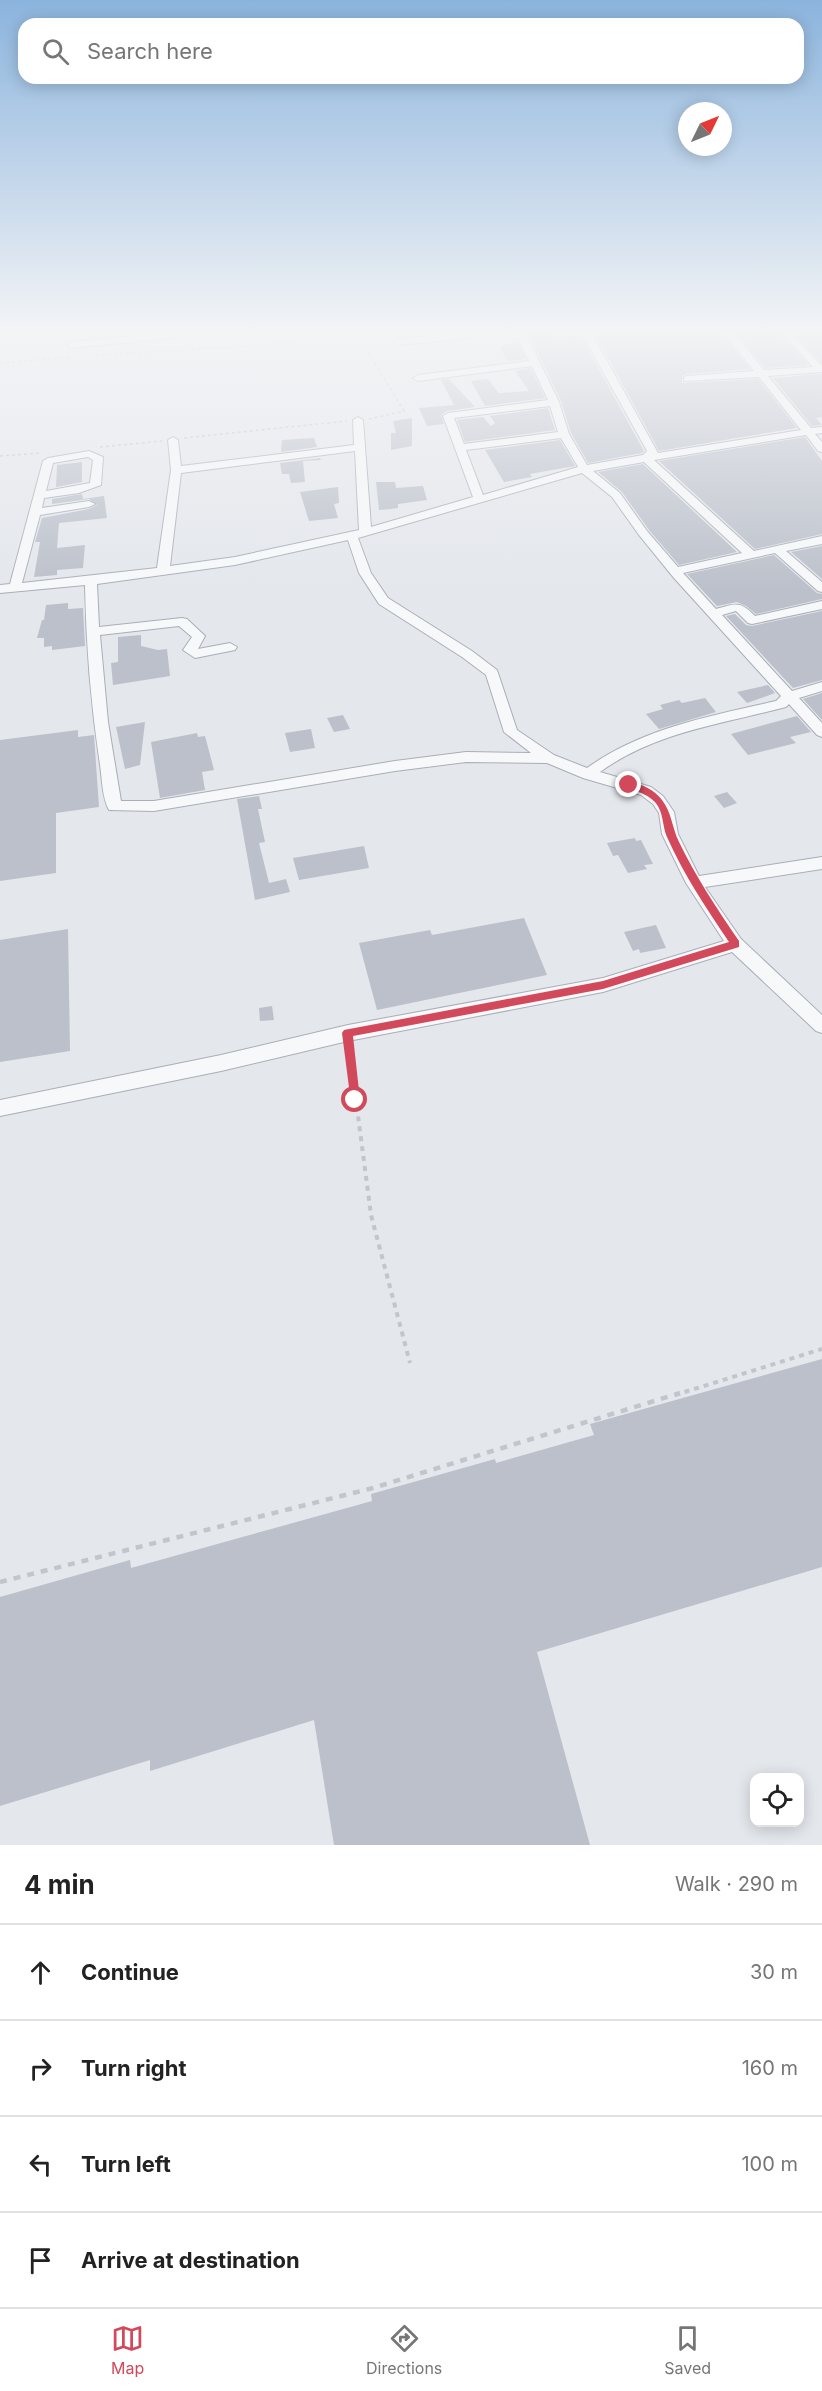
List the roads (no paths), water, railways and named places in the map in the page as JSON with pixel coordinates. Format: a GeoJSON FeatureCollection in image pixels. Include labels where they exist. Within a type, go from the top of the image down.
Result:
{"type":"FeatureCollection","features":[{"type":"Feature","properties":{"kind":"street"},"geometry":{"type":"LineString","coordinates":[[449,418],[479,498]]}},
{"type":"Feature","properties":{"kind":"street"},"geometry":{"type":"LineString","coordinates":[[559,418],[564,434],[584,469],[616,495],[675,571],[822,732]]}},
{"type":"Feature","properties":{"kind":"street"},"geometry":{"type":"LineString","coordinates":[[634,418],[653,452],[646,458]]}},
{"type":"Feature","properties":{"kind":"street"},"geometry":{"type":"LineString","coordinates":[[798,418],[822,449]]}},
{"type":"Feature","properties":{"kind":"street"},"geometry":{"type":"LineString","coordinates":[[358,420],[359,533],[365,573],[383,601],[467,654],[492,673],[511,732],[549,758],[588,774],[638,788],[658,800],[666,812],[670,834],[694,883],[735,944],[822,1026]]}},
{"type":"Feature","properties":{"kind":"street"},"geometry":{"type":"LineString","coordinates":[[0,589],[91,581],[235,561],[359,533],[584,469],[822,430]]}},
{"type":"Feature","properties":{"kind":"street"},"geometry":{"type":"LineString","coordinates":[[459,448],[564,434]]}},
{"type":"Feature","properties":{"kind":"street"},"geometry":{"type":"LineString","coordinates":[[163,572],[176,470],[173,440]]}},
{"type":"Feature","properties":{"kind":"street"},"geometry":{"type":"LineString","coordinates":[[176,470],[360,447]]}},
{"type":"Feature","properties":{"kind":"street"},"geometry":{"type":"LineString","coordinates":[[15,588],[35,512],[39,495],[48,461],[89,454],[99,459],[95,485],[79,490],[39,495]]}},
{"type":"Feature","properties":{"kind":"street"},"geometry":{"type":"LineString","coordinates":[[646,458],[750,554]]}},
{"type":"Feature","properties":{"kind":"street"},"geometry":{"type":"LineString","coordinates":[[35,512],[89,504]]}},
{"type":"Feature","properties":{"kind":"street"},"geometry":{"type":"LineString","coordinates":[[675,571],[822,540]]}},
{"type":"Feature","properties":{"kind":"street"},"geometry":{"type":"LineString","coordinates":[[777,549],[822,588]]}},
{"type":"Feature","properties":{"kind":"street"},"geometry":{"type":"LineString","coordinates":[[91,581],[92,632],[100,725],[114,806],[154,806],[395,766],[466,758],[549,758]]}},
{"type":"Feature","properties":{"kind":"street"},"geometry":{"type":"LineString","coordinates":[[713,613],[739,607],[752,620],[822,605]]}},
{"type":"Feature","properties":{"kind":"street"},"geometry":{"type":"LineString","coordinates":[[92,632],[182,622],[199,636],[190,650],[195,654],[230,647]]}},
{"type":"Feature","properties":{"kind":"street"},"geometry":{"type":"LineString","coordinates":[[588,774],[608,757],[662,733],[781,704],[789,697],[822,686]]}},
{"type":"Feature","properties":{"kind":"street"},"geometry":{"type":"LineString","coordinates":[[694,883],[822,863]]}},
{"type":"Feature","properties":{"kind":"street"},"geometry":{"type":"LineString","coordinates":[[0,1108],[220,1063],[348,1033],[603,985],[735,944]]}}]}
